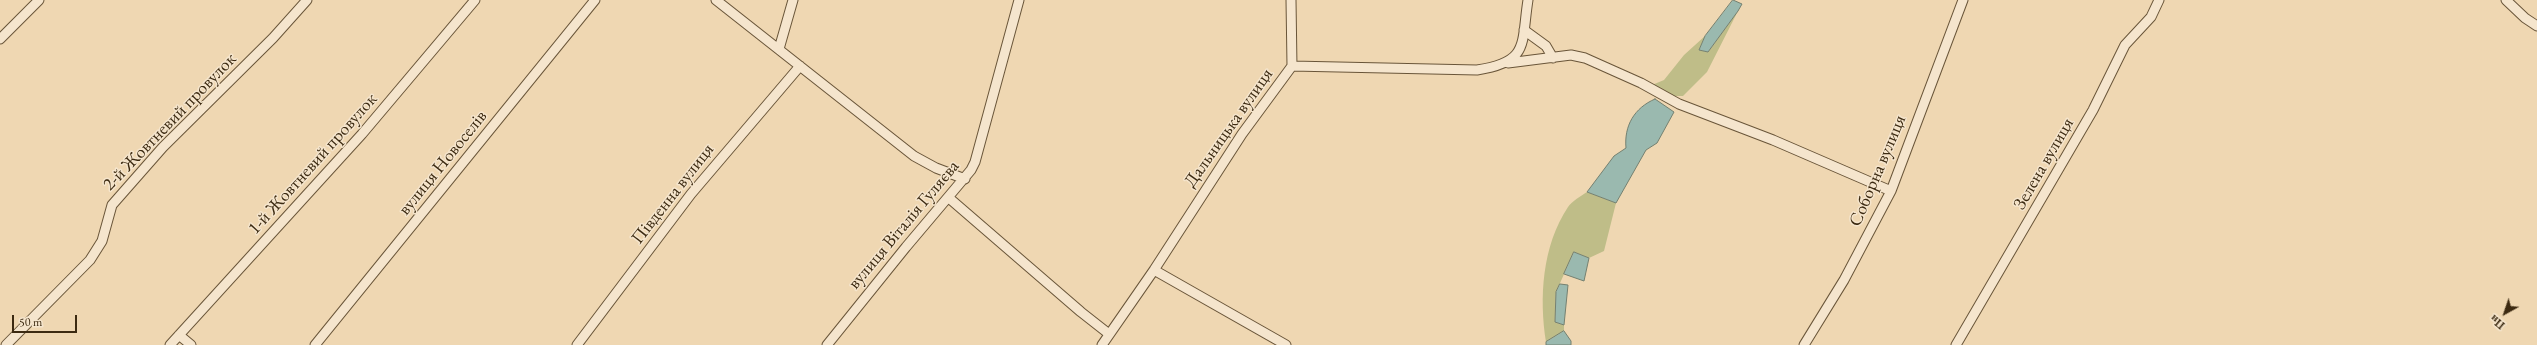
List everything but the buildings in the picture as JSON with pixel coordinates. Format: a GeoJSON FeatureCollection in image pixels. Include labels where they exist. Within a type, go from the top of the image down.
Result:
{"type":"FeatureCollection","features":[{"type":"Feature","properties":{"kind":"street"},"geometry":{"type":"LineString","coordinates":[[0,39],[39,0]]}},
{"type":"Feature","properties":{"kind":"street","name":"2-й Жовтневий провулок"},"geometry":{"type":"LineString","coordinates":[[6,345],[90,260],[102,241],[110,208],[163,146],[273,38],[307,0]]}},
{"type":"Feature","properties":{"kind":"street","name":"1-й Жовтневий провулок"},"geometry":{"type":"LineString","coordinates":[[170,345],[362,134],[475,0]]}},
{"type":"Feature","properties":{"kind":"street","name":"вулиця Новоселів"},"geometry":{"type":"LineString","coordinates":[[315,345],[596,0]]}},
{"type":"Feature","properties":{"kind":"street"},"geometry":{"type":"LineString","coordinates":[[716,0],[914,156],[936,168],[965,178]]}},
{"type":"Feature","properties":{"kind":"street"},"geometry":{"type":"LineString","coordinates":[[779,49],[793,0]]}},
{"type":"Feature","properties":{"kind":"street","name":"вулиця Віталія Гуляєва"},"geometry":{"type":"LineString","coordinates":[[827,345],[906,247],[949,198],[965,178],[975,162],[1019,0]]}},
{"type":"Feature","properties":{"kind":"street"},"geometry":{"type":"LineString","coordinates":[[1291,0],[1292,66]]}},
{"type":"Feature","properties":{"kind":"street"},"geometry":{"type":"LineString","coordinates":[[1508,63],[1520,49],[1528,0]]}},
{"type":"Feature","properties":{"kind":"street","name":"Соборна вулиця"},"geometry":{"type":"LineString","coordinates":[[1804,345],[1844,280],[1891,191],[1963,0]]}},
{"type":"Feature","properties":{"kind":"street","name":"Зелена вулиця"},"geometry":{"type":"LineString","coordinates":[[1956,345],[2093,110],[2125,45],[2151,17],[2160,0]]}},
{"type":"Feature","properties":{"kind":"street"},"geometry":{"type":"LineString","coordinates":[[2506,0],[2525,18],[2537,26]]}},
{"type":"Feature","properties":{"kind":"street"},"geometry":{"type":"LineString","coordinates":[[1524,30],[1546,46],[1553,58]]}},
{"type":"Feature","properties":{"kind":"street","name":"Дальницька вулиця"},"geometry":{"type":"LineString","coordinates":[[1102,345],[1154,270],[1242,134],[1292,66],[1478,70],[1508,63],[1571,55],[1585,58],[1641,83],[1679,104],[1773,140],[1891,191]]}},
{"type":"Feature","properties":{"kind":"street","name":"Південна вулиця"},"geometry":{"type":"LineString","coordinates":[[577,345],[691,194],[800,66]]}},
{"type":"Feature","properties":{"kind":"street"},"geometry":{"type":"LineString","coordinates":[[949,198],[1081,312],[1109,334]]}},
{"type":"Feature","properties":{"kind":"street"},"geometry":{"type":"LineString","coordinates":[[1154,270],[1286,345]]}},
{"type":"Feature","properties":{"kind":"street"},"geometry":{"type":"LineString","coordinates":[[179,335],[192,345]]}},
{"type":"Feature","properties":{"kind":"shaded area"},"geometry":{"type":"Polygon","coordinates":[[[1738,11],[1707,72],[1683,96],[1673,96],[1652,85],[1664,80],[1684,55],[1705,36],[1699,50],[1708,52],[1738,11]]]}},
{"type":"Feature","properties":{"kind":"shaded area"},"geometry":{"type":"Polygon","coordinates":[[[1587,192],[1616,203],[1604,251],[1589,258],[1574,252],[1556,292],[1555,322],[1564,325],[1564,331],[1546,342],[1543,290],[1548,255],[1559,222],[1568,207],[1587,192]]]}},
{"type":"Feature","properties":{"kind":"water"},"geometry":{"type":"Polygon","coordinates":[[[1733,0],[1742,4],[1738,11],[1708,52],[1699,50],[1705,36],[1733,0]]]}},
{"type":"Feature","properties":{"kind":"water"},"geometry":{"type":"Polygon","coordinates":[[[1655,99],[1674,112],[1657,143],[1646,150],[1616,203],[1587,192],[1614,156],[1626,148],[1629,125],[1636,113],[1641,107],[1655,99]]]}},
{"type":"Feature","properties":{"kind":"water"},"geometry":{"type":"Polygon","coordinates":[[[1574,252],[1589,258],[1584,281],[1564,274],[1574,252]]]}},
{"type":"Feature","properties":{"kind":"water"},"geometry":{"type":"Polygon","coordinates":[[[1560,284],[1568,285],[1564,325],[1555,322],[1556,292],[1560,284]]]}},
{"type":"Feature","properties":{"kind":"water"},"geometry":{"type":"Polygon","coordinates":[[[1564,331],[1571,341],[1571,345],[1546,345],[1546,342],[1564,331]]]}}]}
